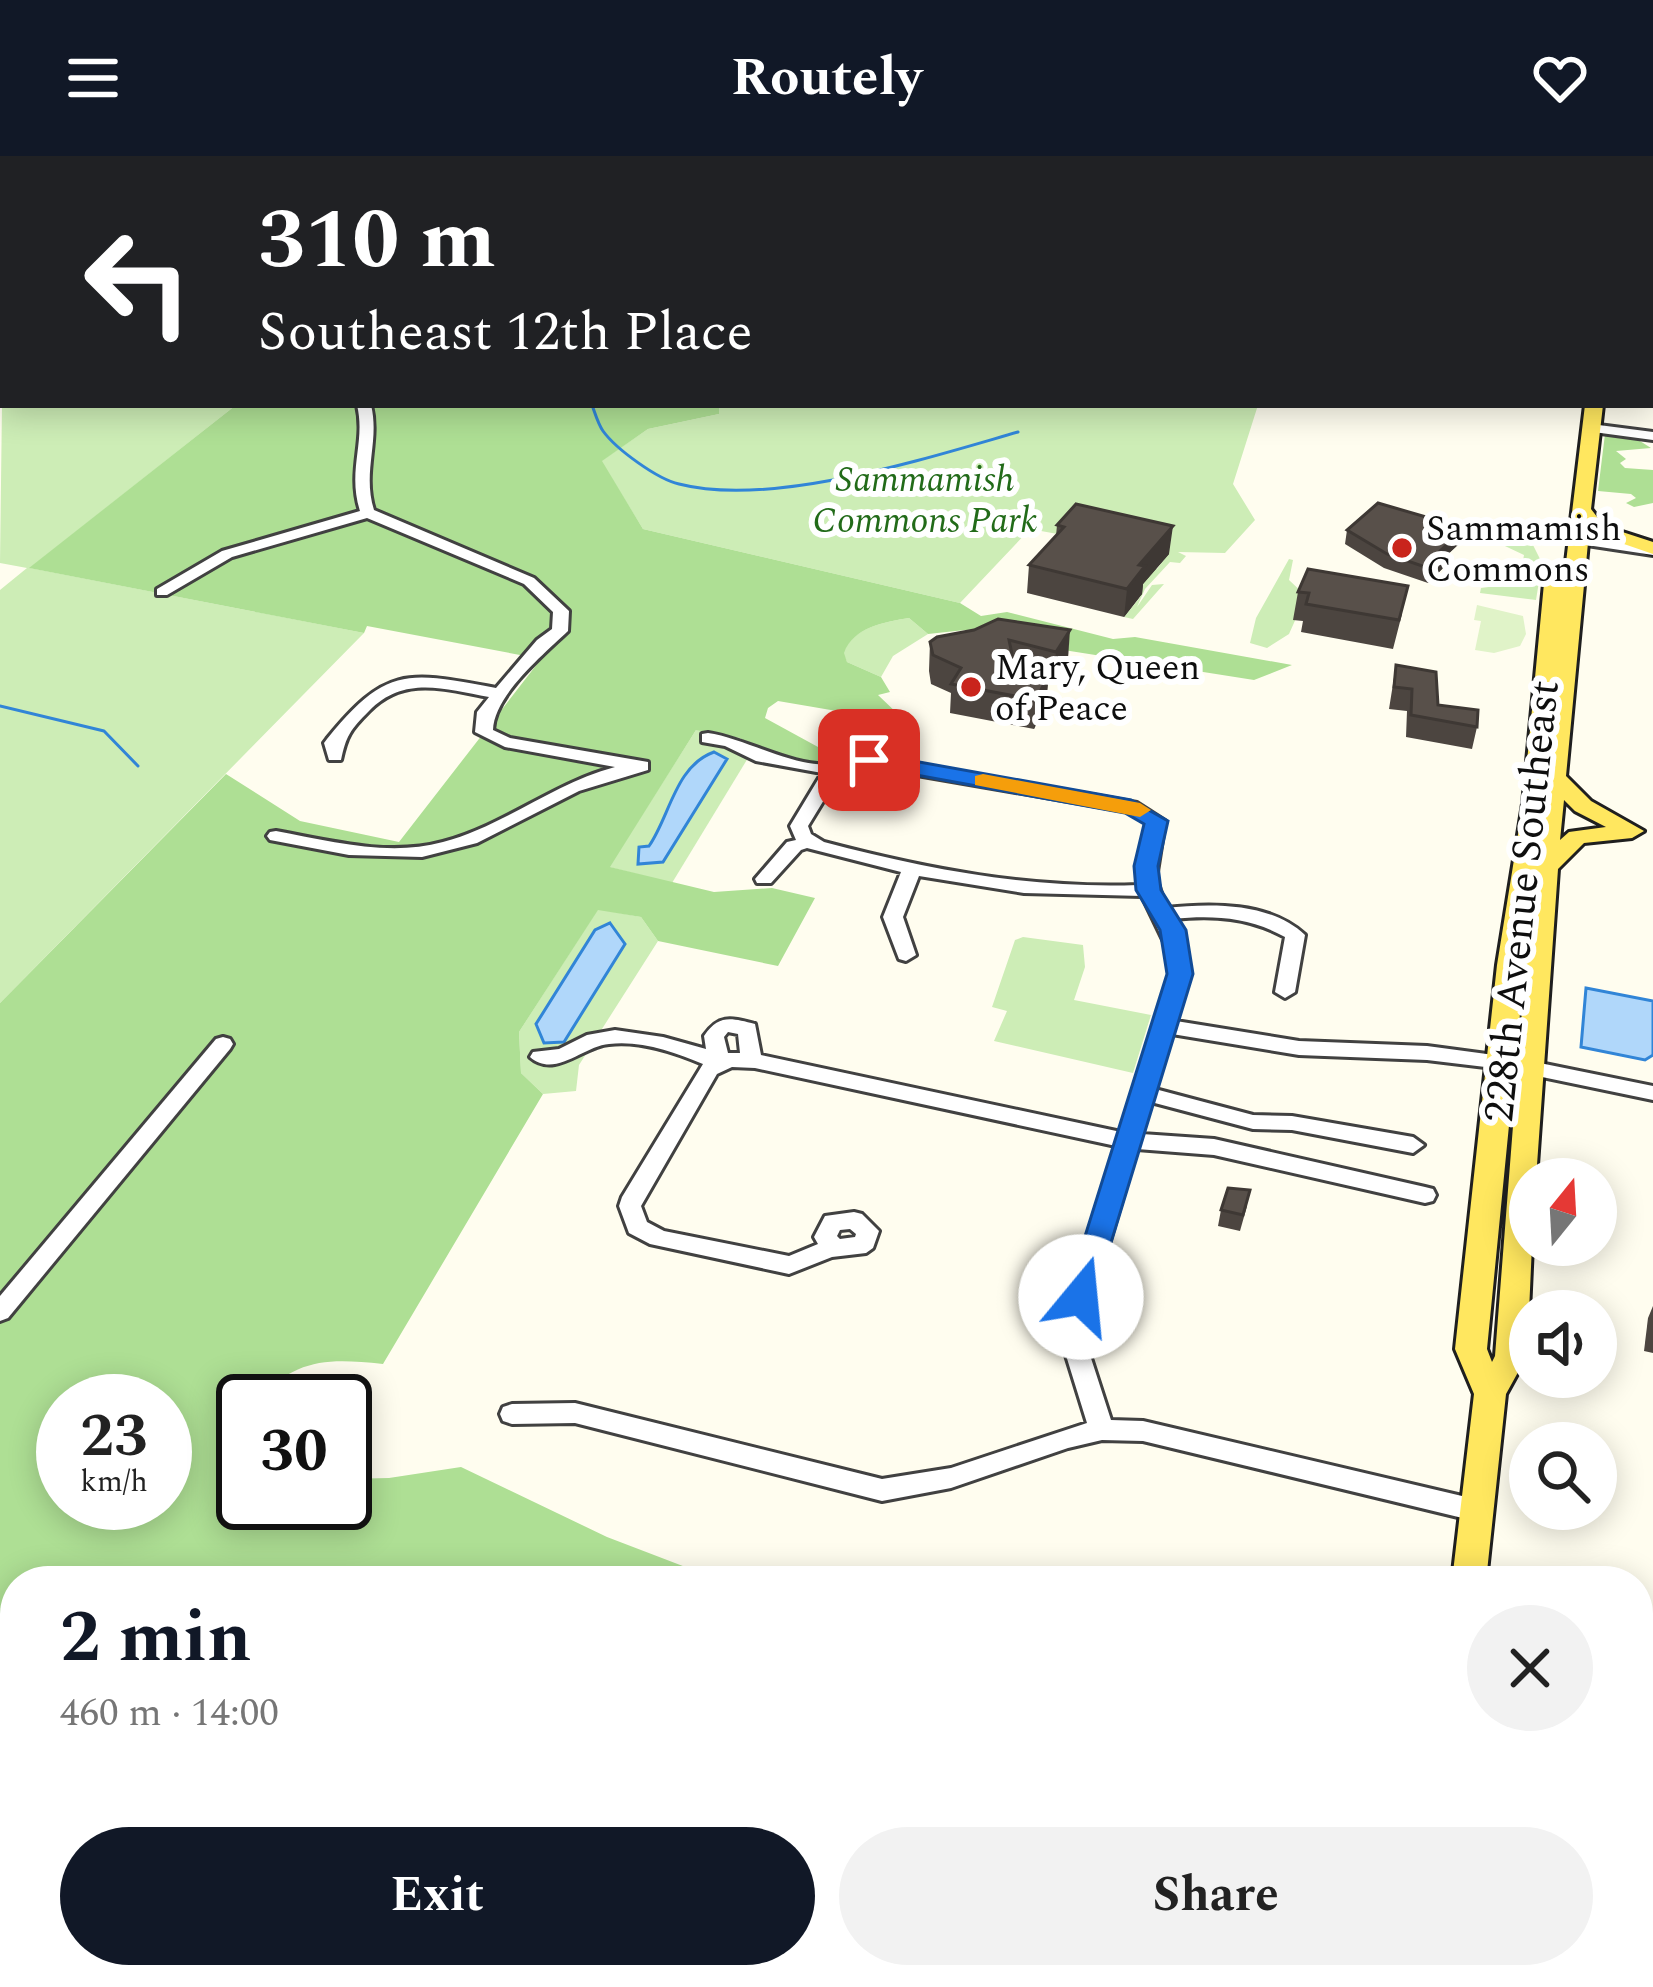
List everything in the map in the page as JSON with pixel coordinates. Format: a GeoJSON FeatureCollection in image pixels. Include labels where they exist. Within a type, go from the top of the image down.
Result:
{"type":"FeatureCollection","features":[{"type":"Feature","properties":{"kind":"main road","name":"228th Avenue Southeast"},"geometry":{"type":"LineString","coordinates":[[1471,1566],[1490,1394],[1511,1356],[1526,1122],[1516,1065],[1510,964],[1568,538],[1578,408]]}},
{"type":"Feature","properties":{"kind":"main road","name":"228th Avenue Southeast"},"geometry":{"type":"LineString","coordinates":[[1490,1394],[1471,1349],[1516,1065],[1535,995],[1557,780],[1571,577],[1568,538],[1580,506],[1594,408]]}},
{"type":"Feature","properties":{"kind":"main road"},"geometry":{"type":"LineString","coordinates":[[1580,506],[1598,530],[1649,549]]}},
{"type":"Feature","properties":{"kind":"main road"},"geometry":{"type":"LineString","coordinates":[[1571,577],[1592,554],[1649,549]]}},
{"type":"Feature","properties":{"kind":"main road"},"geometry":{"type":"LineString","coordinates":[[1548,865],[1577,837],[1632,831],[1583,806],[1557,780]]}},
{"type":"Feature","properties":{"kind":"street"},"geometry":{"type":"LineString","coordinates":[[365,408],[368,422],[357,482],[368,513]]}},
{"type":"Feature","properties":{"kind":"street"},"geometry":{"type":"LineString","coordinates":[[1591,428],[1653,436]]}},
{"type":"Feature","properties":{"kind":"street"},"geometry":{"type":"LineString","coordinates":[[162,592],[227,554],[368,513],[529,580],[559,606],[560,631],[543,643],[485,712],[483,728],[488,736],[642,766],[580,781],[483,833],[442,848],[382,855],[276,836]]}},
{"type":"Feature","properties":{"kind":"street"},"geometry":{"type":"LineString","coordinates":[[1568,538],[1649,549]]}},
{"type":"Feature","properties":{"kind":"street"},"geometry":{"type":"LineString","coordinates":[[335,756],[333,743],[345,727],[381,688],[396,682],[417,680],[500,694]]}},
{"type":"Feature","properties":{"kind":"street"},"geometry":{"type":"LineString","coordinates":[[708,738],[729,740],[762,757],[839,766],[869,760],[1131,807],[1150,815],[1158,827],[1146,866],[1148,890],[1173,930],[1180,958],[1167,1026],[1077,1324],[1082,1376],[1102,1430]]}},
{"type":"Feature","properties":{"kind":"street"},"geometry":{"type":"LineString","coordinates":[[805,839],[800,822],[839,766]]}},
{"type":"Feature","properties":{"kind":"street"},"geometry":{"type":"LineString","coordinates":[[764,879],[805,839],[913,866],[1022,884],[1148,890]]}},
{"type":"Feature","properties":{"kind":"street"},"geometry":{"type":"LineString","coordinates":[[906,955],[892,916],[913,866]]}},
{"type":"Feature","properties":{"kind":"street"},"geometry":{"type":"LineString","coordinates":[[1163,914],[1201,909],[1274,921],[1295,935],[1285,992]]}},
{"type":"Feature","properties":{"kind":"street"},"geometry":{"type":"LineString","coordinates":[[719,1063],[714,1036],[722,1024],[748,1029],[751,1061]]}},
{"type":"Feature","properties":{"kind":"street"},"geometry":{"type":"LineString","coordinates":[[1167,1026],[1299,1048],[1426,1053],[1516,1065],[1653,1094]]}},
{"type":"Feature","properties":{"kind":"street"},"geometry":{"type":"LineString","coordinates":[[540,1057],[565,1058],[592,1041],[622,1037],[706,1055],[719,1063]]}},
{"type":"Feature","properties":{"kind":"street"},"geometry":{"type":"LineString","coordinates":[[0,1312],[223,1044]]}},
{"type":"Feature","properties":{"kind":"street"},"geometry":{"type":"LineString","coordinates":[[832,1246],[806,1262],[772,1264],[658,1238],[638,1227],[630,1206],[633,1197],[700,1076],[719,1063],[751,1061],[1130,1141],[1214,1147],[1425,1196]]}},
{"type":"Feature","properties":{"kind":"street"},"geometry":{"type":"LineString","coordinates":[[1144,1093],[1253,1122],[1292,1123],[1413,1144]]}},
{"type":"Feature","properties":{"kind":"street"},"geometry":{"type":"LineString","coordinates":[[512,1414],[574,1413],[882,1490],[951,1478],[1030,1448],[1102,1430],[1178,1437],[1479,1511]]}},
{"type":"Feature","properties":{"kind":"green space"},"geometry":{"type":"Polygon","coordinates":[[[2,408],[232,408],[30,568],[364,633],[0,1003],[0,590],[27,568],[0,563],[2,408]]]}},
{"type":"Feature","properties":{"kind":"green space"},"geometry":{"type":"Polygon","coordinates":[[[232,408],[719,408],[719,414],[648,429],[602,461],[643,529],[960,603],[981,616],[1007,612],[1113,639],[1135,637],[1292,665],[1254,680],[969,635],[965,630],[928,634],[909,618],[862,632],[844,653],[847,662],[881,677],[890,692],[878,695],[900,716],[909,712],[907,723],[778,701],[768,708],[765,718],[829,753],[820,765],[766,755],[740,738],[696,730],[610,867],[714,892],[772,888],[815,898],[778,966],[658,941],[641,917],[598,910],[519,1032],[521,1073],[543,1094],[383,1364],[344,1361],[313,1364],[290,1374],[216,1374],[216,1530],[372,1530],[372,1478],[461,1467],[607,1537],[683,1566],[0,1566],[0,1003],[226,774],[300,821],[399,842],[541,659],[367,626],[364,633],[29,568],[232,408]]]}},
{"type":"Feature","properties":{"kind":"green space","name":"Sammamish Commons Park"},"geometry":{"type":"Polygon","coordinates":[[[718,408],[1257,408],[1233,484],[1255,520],[1225,553],[1178,552],[1186,556],[1180,563],[1170,562],[1145,589],[1137,607],[1152,585],[1164,584],[1133,619],[1124,617],[1141,596],[1140,565],[1157,569],[1168,554],[1030,529],[960,603],[643,529],[601,461],[648,429],[719,414],[718,408]]]}},
{"type":"Feature","properties":{"kind":"green space"},"geometry":{"type":"Polygon","coordinates":[[[1605,434],[1632,436],[1651,448],[1616,451],[1626,459],[1620,463],[1625,468],[1653,470],[1653,503],[1634,507],[1626,503],[1636,498],[1631,494],[1598,491],[1605,434]]]}},
{"type":"Feature","properties":{"kind":"green space"},"geometry":{"type":"Polygon","coordinates":[[[1488,538],[1533,545],[1542,563],[1536,600],[1480,593],[1481,588],[1519,583],[1524,555],[1488,538]]]}},
{"type":"Feature","properties":{"kind":"green space"},"geometry":{"type":"Polygon","coordinates":[[[1289,559],[1293,560],[1289,580],[1306,596],[1289,634],[1267,648],[1250,643],[1256,618],[1289,559]]]}},
{"type":"Feature","properties":{"kind":"green space"},"geometry":{"type":"Polygon","coordinates":[[[1477,605],[1523,616],[1526,634],[1520,646],[1494,653],[1475,650],[1481,621],[1474,620],[1477,605]]]}},
{"type":"Feature","properties":{"kind":"green space"},"geometry":{"type":"Polygon","coordinates":[[[909,618],[928,634],[893,656],[881,677],[847,662],[843,653],[854,637],[880,624],[909,618]]]}},
{"type":"Feature","properties":{"kind":"green space"},"geometry":{"type":"Polygon","coordinates":[[[696,730],[740,738],[748,758],[672,883],[609,867],[696,730]]]}},
{"type":"Feature","properties":{"kind":"green space"},"geometry":{"type":"Polygon","coordinates":[[[598,909],[641,917],[658,941],[579,1065],[576,1091],[543,1094],[521,1073],[519,1032],[598,909]]]}},
{"type":"Feature","properties":{"kind":"green space"},"geometry":{"type":"Polygon","coordinates":[[[1015,940],[1083,945],[1085,967],[1074,1000],[1151,1015],[1133,1073],[994,1041],[1007,1011],[992,1007],[1015,940]]]}},
{"type":"Feature","properties":{"kind":"water"},"geometry":{"type":"Polygon","coordinates":[[[714,752],[727,759],[663,862],[638,864],[639,847],[649,846],[690,768],[714,752]]]}},
{"type":"Feature","properties":{"kind":"water"},"geometry":{"type":"Polygon","coordinates":[[[610,923],[625,944],[564,1042],[544,1043],[536,1024],[595,930],[610,923]]]}},
{"type":"Feature","properties":{"kind":"water"},"geometry":{"type":"Polygon","coordinates":[[[1586,988],[1653,1001],[1653,1055],[1645,1060],[1581,1047],[1586,988]]]}},
{"type":"Feature","properties":{"kind":"building","name":"Sammamish Commons"},"geometry":{"type":"Polygon","coordinates":[[[1378,503],[1464,528],[1439,552],[1446,554],[1431,569],[1387,554],[1347,530],[1378,503]]]}},
{"type":"Feature","properties":{"kind":"building"},"geometry":{"type":"Polygon","coordinates":[[[1076,504],[1173,526],[1139,565],[1145,566],[1127,589],[1029,565],[1064,527],[1057,525],[1076,504]]]}},
{"type":"Feature","properties":{"kind":"building"},"geometry":{"type":"Polygon","coordinates":[[[1308,569],[1408,586],[1399,620],[1306,604],[1309,593],[1298,592],[1308,569]]]}},
{"type":"Feature","properties":{"kind":"building"},"geometry":{"type":"Polygon","coordinates":[[[998,619],[1070,630],[1056,652],[1009,640],[1016,673],[1049,674],[1036,700],[951,684],[961,668],[933,655],[930,642],[937,637],[974,630],[998,619]]]}},
{"type":"Feature","properties":{"kind":"building"},"geometry":{"type":"Polygon","coordinates":[[[1396,665],[1436,672],[1438,705],[1478,710],[1477,727],[1411,715],[1412,689],[1394,687],[1396,665]]]}},
{"type":"Feature","properties":{"kind":"building"},"geometry":{"type":"Polygon","coordinates":[[[1228,1188],[1250,1190],[1243,1215],[1221,1210],[1228,1188]]]}},
{"type":"Feature","properties":{"kind":"waterway"},"geometry":{"type":"LineString","coordinates":[[593,408],[603,431],[638,462],[670,481],[717,490],[758,490],[849,477],[1018,432]]}},
{"type":"Feature","properties":{"kind":"waterway"},"geometry":{"type":"LineString","coordinates":[[0,706],[104,731],[138,766]]}},
{"type":"Feature","properties":{"kind":"slow traffic"},"geometry":{"type":"LineString","coordinates":[[983,781],[1140,810]]}},
{"type":"Feature","properties":{"kind":"place","name":"Sammamish Commons"},"geometry":{"type":"Point","coordinates":[1402,548]}},
{"type":"Feature","properties":{"kind":"place","name":"Mary, Queen of Peace"},"geometry":{"type":"Point","coordinates":[971,687]}},
{"type":"Feature","properties":{"kind":"route"},"geometry":{"type":"LineString","coordinates":[[869,760],[1131,807],[1156,821],[1146,866],[1148,890],[1178,943],[1180,974],[1081,1297]]}}]}
